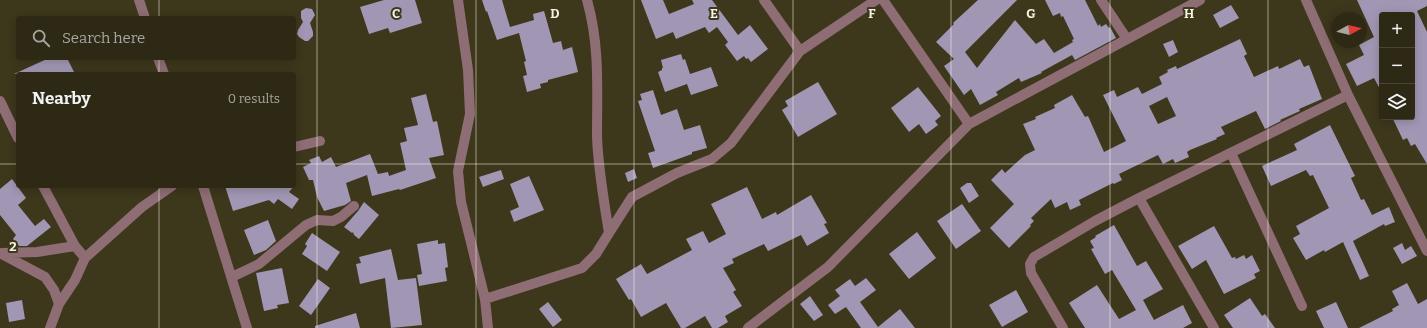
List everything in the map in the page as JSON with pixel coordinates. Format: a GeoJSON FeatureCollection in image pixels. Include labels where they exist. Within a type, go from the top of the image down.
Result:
{"type":"FeatureCollection","features":[{"type":"Feature","properties":{"kind":"street"},"geometry":{"type":"LineString","coordinates":[[139,0],[144,16]]}},
{"type":"Feature","properties":{"kind":"street"},"geometry":{"type":"LineString","coordinates":[[458,0],[468,70],[470,114],[458,171],[461,202],[485,299],[488,328]]}},
{"type":"Feature","properties":{"kind":"street"},"geometry":{"type":"LineString","coordinates":[[587,0],[592,18],[597,51],[597,137],[602,189],[609,232]]}},
{"type":"Feature","properties":{"kind":"street"},"geometry":{"type":"LineString","coordinates":[[764,0],[800,51]]}},
{"type":"Feature","properties":{"kind":"street"},"geometry":{"type":"LineString","coordinates":[[485,299],[582,268],[596,254],[632,196],[677,173],[712,159],[731,143],[800,51],[876,0]]}},
{"type":"Feature","properties":{"kind":"street"},"geometry":{"type":"LineString","coordinates":[[883,0],[969,124]]}},
{"type":"Feature","properties":{"kind":"street"},"geometry":{"type":"LineString","coordinates":[[1101,0],[1127,39]]}},
{"type":"Feature","properties":{"kind":"street"},"geometry":{"type":"LineString","coordinates":[[748,328],[828,267],[969,124],[1200,0]]}},
{"type":"Feature","properties":{"kind":"street"},"geometry":{"type":"LineString","coordinates":[[1306,0],[1348,95],[1427,251]]}},
{"type":"Feature","properties":{"kind":"street"},"geometry":{"type":"LineString","coordinates":[[159,60],[163,72]]}},
{"type":"Feature","properties":{"kind":"street"},"geometry":{"type":"LineString","coordinates":[[1063,328],[1031,273],[1030,264],[1034,257],[1095,221],[1139,198],[1348,95]]}},
{"type":"Feature","properties":{"kind":"street"},"geometry":{"type":"LineString","coordinates":[[0,101],[16,134]]}},
{"type":"Feature","properties":{"kind":"street"},"geometry":{"type":"LineString","coordinates":[[296,147],[320,141]]}},
{"type":"Feature","properties":{"kind":"street"},"geometry":{"type":"LineString","coordinates":[[1231,153],[1302,306]]}},
{"type":"Feature","properties":{"kind":"street"},"geometry":{"type":"LineString","coordinates":[[44,188],[75,246],[85,258]]}},
{"type":"Feature","properties":{"kind":"street"},"geometry":{"type":"LineString","coordinates":[[50,328],[59,304],[75,280],[85,258],[142,207],[169,188]]}},
{"type":"Feature","properties":{"kind":"street"},"geometry":{"type":"LineString","coordinates":[[204,188],[248,328]]}},
{"type":"Feature","properties":{"kind":"street"},"geometry":{"type":"LineString","coordinates":[[1139,198],[1214,328]]}},
{"type":"Feature","properties":{"kind":"street"},"geometry":{"type":"LineString","coordinates":[[232,277],[259,264],[306,225],[316,220],[333,221],[341,217],[354,206]]}},
{"type":"Feature","properties":{"kind":"street"},"geometry":{"type":"LineString","coordinates":[[0,253],[38,252],[75,246]]}},
{"type":"Feature","properties":{"kind":"street"},"geometry":{"type":"LineString","coordinates":[[0,253],[45,278],[54,290],[59,304]]}},
{"type":"Feature","properties":{"kind":"building"},"geometry":{"type":"Polygon","coordinates":[[[384,0],[415,0],[422,23],[390,33],[388,28],[369,34],[360,7],[384,0]]]}},
{"type":"Feature","properties":{"kind":"building"},"geometry":{"type":"Polygon","coordinates":[[[482,0],[502,0],[510,27],[534,20],[533,14],[544,11],[553,43],[561,41],[563,50],[572,47],[578,72],[548,80],[548,82],[540,84],[541,88],[527,92],[523,76],[527,75],[524,62],[526,61],[519,33],[497,40],[482,0]]]}},
{"type":"Feature","properties":{"kind":"building"},"geometry":{"type":"Polygon","coordinates":[[[641,0],[663,0],[669,14],[694,4],[692,0],[712,0],[738,35],[750,25],[768,49],[751,62],[744,56],[737,61],[725,45],[728,42],[717,27],[709,33],[705,27],[676,39],[673,32],[656,39],[641,0]]]}},
{"type":"Feature","properties":{"kind":"building"},"geometry":{"type":"Polygon","coordinates":[[[978,0],[1017,0],[965,52],[977,68],[1015,20],[1036,44],[1044,39],[1054,53],[1073,42],[1072,40],[1074,39],[1063,16],[1061,17],[1060,13],[1053,16],[1045,0],[1085,0],[1098,26],[1100,24],[1101,27],[1106,24],[1109,28],[1110,27],[1116,38],[1075,60],[1072,55],[1041,72],[1042,73],[1021,82],[1019,78],[996,92],[998,95],[980,105],[971,89],[964,95],[944,66],[954,59],[936,42],[954,24],[953,23],[978,0]]]}},
{"type":"Feature","properties":{"kind":"building"},"geometry":{"type":"Polygon","coordinates":[[[1357,0],[1427,0],[1427,6],[1417,11],[1427,32],[1427,164],[1415,144],[1411,146],[1407,138],[1403,140],[1393,120],[1415,120],[1415,12],[1379,12],[1379,87],[1374,78],[1357,86],[1346,64],[1364,55],[1360,48],[1367,48],[1367,41],[1374,37],[1367,22],[1367,12],[1363,12],[1357,0]]]}},
{"type":"Feature","properties":{"kind":"building"},"geometry":{"type":"Polygon","coordinates":[[[1231,5],[1239,18],[1220,28],[1213,15],[1231,5]]]}},
{"type":"Feature","properties":{"kind":"building"},"geometry":{"type":"Polygon","coordinates":[[[306,8],[312,9],[315,15],[310,23],[313,36],[308,41],[305,41],[297,34],[303,22],[301,18],[301,11],[306,8]]]}},
{"type":"Feature","properties":{"kind":"building"},"geometry":{"type":"Polygon","coordinates":[[[1240,39],[1247,54],[1244,56],[1254,77],[1278,66],[1279,69],[1300,59],[1304,67],[1309,65],[1322,99],[1299,109],[1300,111],[1265,129],[1256,111],[1221,127],[1225,134],[1216,138],[1217,139],[1190,150],[1187,152],[1189,157],[1175,163],[1173,159],[1163,164],[1158,155],[1119,174],[1122,180],[1079,200],[1081,205],[1070,210],[1067,202],[1055,208],[1051,199],[1031,218],[1034,221],[1030,225],[1031,226],[1009,248],[990,228],[1014,204],[991,180],[1002,169],[1005,173],[1025,155],[1035,150],[1023,124],[1036,119],[1035,117],[1055,108],[1054,105],[1072,95],[1085,117],[1088,116],[1104,152],[1126,141],[1103,95],[1114,90],[1117,97],[1138,87],[1142,94],[1162,84],[1159,77],[1168,72],[1167,70],[1176,66],[1177,69],[1240,39]],[[1167,97],[1149,106],[1158,124],[1176,116],[1167,97]]]}},
{"type":"Feature","properties":{"kind":"building"},"geometry":{"type":"Polygon","coordinates":[[[1173,40],[1178,52],[1169,57],[1163,44],[1173,40]]]}},
{"type":"Feature","properties":{"kind":"building"},"geometry":{"type":"Polygon","coordinates":[[[681,54],[683,60],[685,59],[690,74],[711,67],[718,86],[691,95],[687,84],[665,92],[658,72],[663,68],[661,60],[681,54]]]}},
{"type":"Feature","properties":{"kind":"building"},"geometry":{"type":"Polygon","coordinates":[[[45,60],[68,60],[74,72],[18,72],[45,60]]]}},
{"type":"Feature","properties":{"kind":"building"},"geometry":{"type":"Polygon","coordinates":[[[818,82],[837,114],[798,137],[782,110],[788,106],[785,101],[818,82]]]}},
{"type":"Feature","properties":{"kind":"building"},"geometry":{"type":"Polygon","coordinates":[[[918,87],[941,116],[935,121],[938,125],[926,134],[919,124],[909,132],[891,108],[918,87]]]}},
{"type":"Feature","properties":{"kind":"building"},"geometry":{"type":"Polygon","coordinates":[[[653,90],[661,115],[677,109],[684,130],[700,125],[707,148],[692,152],[692,154],[653,168],[648,153],[655,151],[638,101],[642,100],[640,94],[653,90]]]}},
{"type":"Feature","properties":{"kind":"building"},"geometry":{"type":"Polygon","coordinates":[[[426,94],[433,122],[437,121],[444,155],[429,158],[436,178],[400,190],[372,196],[367,175],[346,183],[351,201],[345,205],[324,211],[317,197],[313,180],[309,180],[303,167],[311,163],[309,160],[319,156],[322,162],[331,157],[336,167],[370,154],[378,174],[388,172],[389,176],[406,170],[400,143],[407,141],[404,128],[418,125],[411,98],[426,94]]]}},
{"type":"Feature","properties":{"kind":"building"},"geometry":{"type":"Polygon","coordinates":[[[1330,125],[1355,176],[1351,178],[1361,200],[1364,199],[1372,215],[1389,207],[1395,222],[1385,226],[1384,224],[1353,241],[1369,276],[1360,280],[1343,242],[1306,260],[1293,238],[1300,234],[1296,226],[1329,208],[1313,175],[1310,176],[1306,170],[1271,186],[1262,166],[1297,150],[1294,144],[1330,125]]]}},
{"type":"Feature","properties":{"kind":"building"},"geometry":{"type":"Polygon","coordinates":[[[634,169],[637,178],[628,182],[625,173],[634,169]]]}},
{"type":"Feature","properties":{"kind":"building"},"geometry":{"type":"Polygon","coordinates":[[[501,170],[504,179],[483,187],[479,177],[501,170]]]}},
{"type":"Feature","properties":{"kind":"building"},"geometry":{"type":"Polygon","coordinates":[[[529,176],[544,210],[514,222],[510,211],[519,207],[510,184],[529,176]]]}},
{"type":"Feature","properties":{"kind":"building"},"geometry":{"type":"Polygon","coordinates":[[[12,179],[16,184],[16,188],[19,188],[26,198],[18,205],[35,226],[44,219],[51,227],[27,246],[19,246],[13,239],[16,235],[0,215],[0,189],[12,179]]]}},
{"type":"Feature","properties":{"kind":"building"},"geometry":{"type":"Polygon","coordinates":[[[967,183],[971,183],[979,196],[969,203],[960,188],[967,183]]]}},
{"type":"Feature","properties":{"kind":"building"},"geometry":{"type":"Polygon","coordinates":[[[747,187],[762,219],[776,212],[777,215],[811,195],[827,223],[824,224],[829,233],[807,246],[801,235],[768,251],[764,244],[732,259],[734,263],[723,268],[736,290],[733,292],[742,306],[725,316],[728,322],[718,328],[712,328],[705,316],[685,328],[681,328],[666,303],[641,317],[631,299],[629,300],[616,279],[641,264],[647,274],[692,250],[686,239],[703,231],[709,243],[726,234],[711,204],[747,187]]]}},
{"type":"Feature","properties":{"kind":"building"},"geometry":{"type":"Polygon","coordinates":[[[226,188],[292,188],[289,192],[299,199],[292,209],[278,199],[274,204],[269,200],[233,211],[226,188]]]}},
{"type":"Feature","properties":{"kind":"building"},"geometry":{"type":"Polygon","coordinates":[[[364,202],[379,215],[359,239],[353,232],[352,233],[344,227],[364,202]]]}},
{"type":"Feature","properties":{"kind":"building"},"geometry":{"type":"Polygon","coordinates":[[[962,204],[981,231],[956,249],[937,221],[962,204]]]}},
{"type":"Feature","properties":{"kind":"building"},"geometry":{"type":"Polygon","coordinates":[[[268,220],[276,241],[266,250],[254,255],[244,230],[268,220]]]}},
{"type":"Feature","properties":{"kind":"building"},"geometry":{"type":"Polygon","coordinates":[[[1114,225],[1137,266],[1146,261],[1163,289],[1143,300],[1154,320],[1183,305],[1192,323],[1183,328],[1085,328],[1069,303],[1097,285],[1119,319],[1136,310],[1112,270],[1105,274],[1091,249],[1094,248],[1090,241],[1096,237],[1095,236],[1114,225]]]}},
{"type":"Feature","properties":{"kind":"building"},"geometry":{"type":"Polygon","coordinates":[[[1214,226],[1232,258],[1235,257],[1236,259],[1244,255],[1246,259],[1252,255],[1260,271],[1254,274],[1256,278],[1224,294],[1206,260],[1192,269],[1178,246],[1214,226]]]}},
{"type":"Feature","properties":{"kind":"building"},"geometry":{"type":"Polygon","coordinates":[[[917,232],[936,258],[909,279],[889,254],[917,232]]]}},
{"type":"Feature","properties":{"kind":"building"},"geometry":{"type":"Polygon","coordinates":[[[312,233],[340,252],[327,271],[302,254],[307,246],[305,244],[312,233]]]}},
{"type":"Feature","properties":{"kind":"building"},"geometry":{"type":"Polygon","coordinates":[[[438,240],[438,244],[445,243],[448,267],[445,268],[447,281],[419,286],[417,275],[422,274],[417,244],[438,240]]]}},
{"type":"Feature","properties":{"kind":"building"},"geometry":{"type":"Polygon","coordinates":[[[1402,243],[1405,250],[1411,246],[1417,256],[1402,264],[1393,248],[1402,243]]]}},
{"type":"Feature","properties":{"kind":"building"},"geometry":{"type":"Polygon","coordinates":[[[391,249],[398,280],[416,278],[422,325],[391,328],[385,278],[360,284],[356,264],[361,263],[359,257],[391,249]]]}},
{"type":"Feature","properties":{"kind":"building"},"geometry":{"type":"Polygon","coordinates":[[[282,268],[289,303],[277,305],[278,308],[264,311],[256,273],[282,268]]]}},
{"type":"Feature","properties":{"kind":"building"},"geometry":{"type":"Polygon","coordinates":[[[866,278],[876,290],[860,302],[878,327],[900,309],[915,328],[861,328],[846,307],[835,314],[828,305],[840,296],[835,290],[850,279],[855,286],[866,278]]]}},
{"type":"Feature","properties":{"kind":"building"},"geometry":{"type":"Polygon","coordinates":[[[318,279],[330,288],[311,315],[299,306],[318,279]]]}},
{"type":"Feature","properties":{"kind":"building"},"geometry":{"type":"Polygon","coordinates":[[[1407,283],[1418,304],[1427,299],[1427,328],[1359,328],[1393,311],[1392,309],[1399,305],[1392,291],[1407,283]]]}},
{"type":"Feature","properties":{"kind":"building"},"geometry":{"type":"Polygon","coordinates":[[[1016,290],[1028,312],[1002,327],[989,305],[1016,290]]]}},
{"type":"Feature","properties":{"kind":"building"},"geometry":{"type":"Polygon","coordinates":[[[810,296],[823,315],[814,321],[800,304],[810,296]]]}},
{"type":"Feature","properties":{"kind":"building"},"geometry":{"type":"Polygon","coordinates":[[[1250,298],[1262,316],[1265,314],[1275,328],[1233,328],[1224,315],[1250,298]]]}},
{"type":"Feature","properties":{"kind":"building"},"geometry":{"type":"Polygon","coordinates":[[[22,300],[25,319],[9,322],[6,303],[22,300]]]}},
{"type":"Feature","properties":{"kind":"building"},"geometry":{"type":"Polygon","coordinates":[[[548,302],[562,320],[553,327],[539,309],[548,302]]]}},
{"type":"Feature","properties":{"kind":"building"},"geometry":{"type":"Polygon","coordinates":[[[1336,302],[1348,328],[1324,328],[1316,311],[1336,302]]]}},
{"type":"Feature","properties":{"kind":"building"},"geometry":{"type":"Polygon","coordinates":[[[356,313],[360,328],[315,328],[315,326],[356,313]]]}}]}
